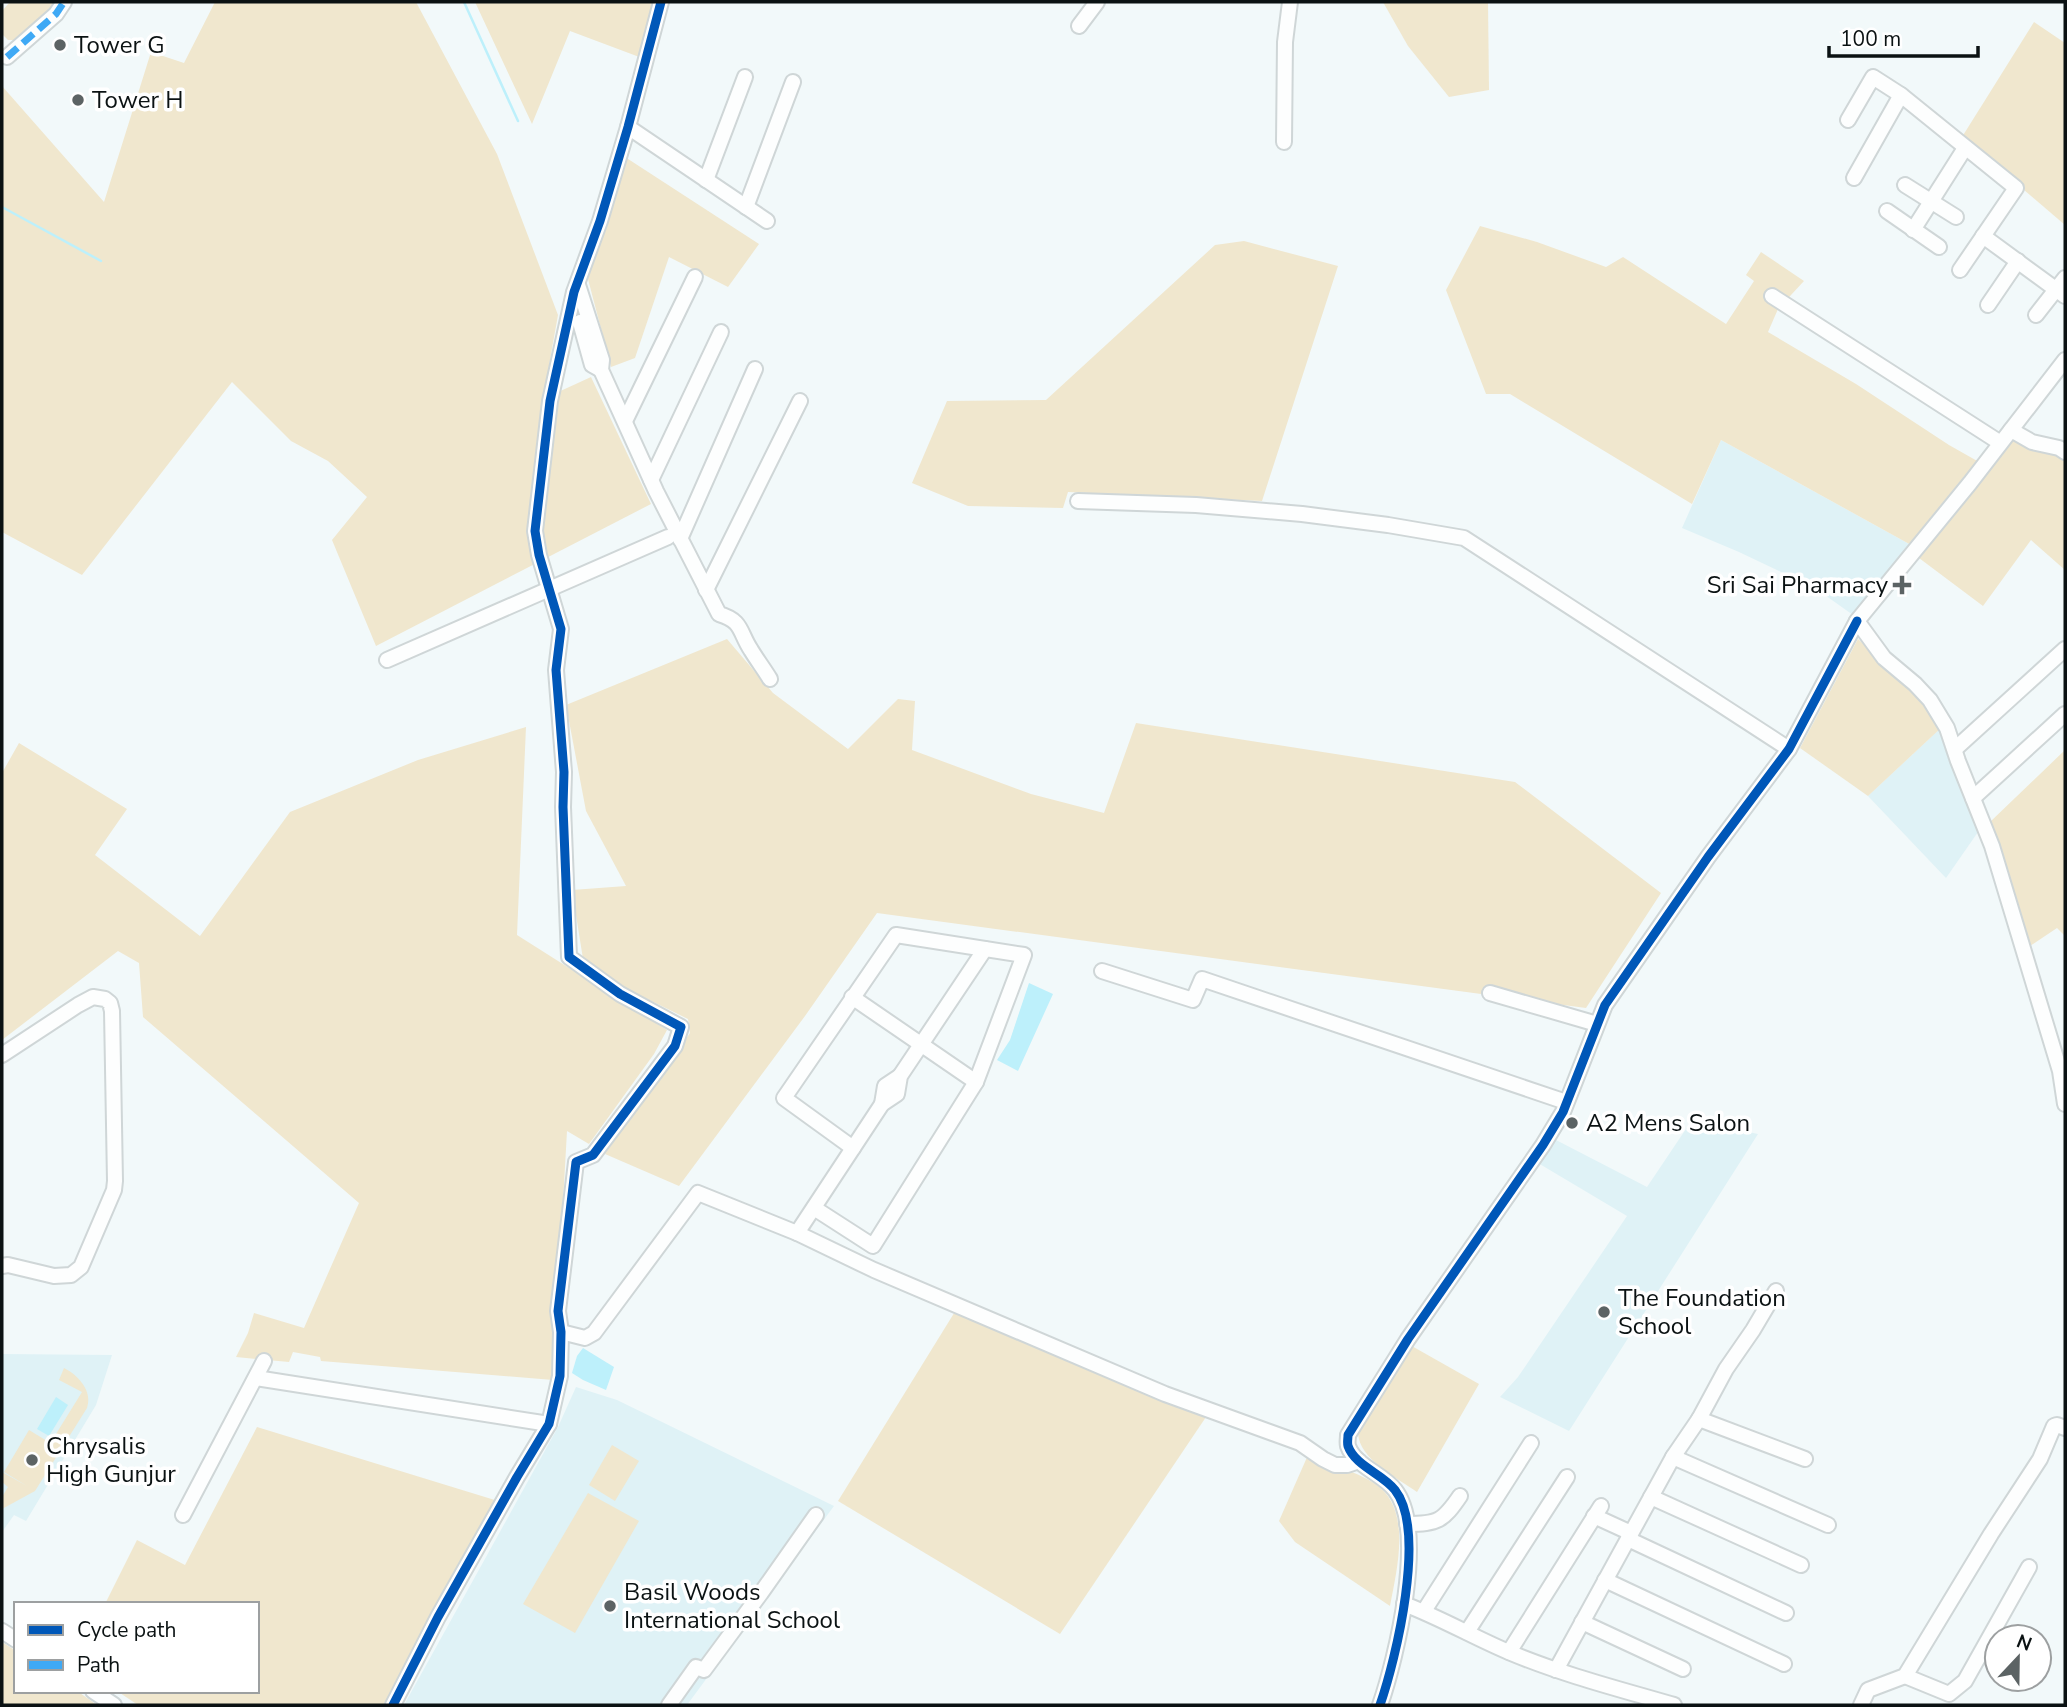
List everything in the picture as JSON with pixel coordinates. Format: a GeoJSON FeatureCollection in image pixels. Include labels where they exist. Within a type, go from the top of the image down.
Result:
{"type":"FeatureCollection","features":[{"type":"Feature","properties":{"kind":"street"},"geometry":{"type":"LineString","coordinates":[[7,57],[56,13],[64,2]]}},
{"type":"Feature","properties":{"kind":"street"},"geometry":{"type":"LineString","coordinates":[[393,1705],[516,1477],[549,1424],[560,1376],[561,1332],[558,1311],[576,1162],[593,1155],[675,1046],[681,1027],[621,994],[569,957],[565,772],[556,670],[561,629],[535,531],[550,401],[573,298],[600,221],[628,127],[661,2]]}},
{"type":"Feature","properties":{"kind":"street"},"geometry":{"type":"LineString","coordinates":[[1079,26],[1097,2]]}},
{"type":"Feature","properties":{"kind":"street"},"geometry":{"type":"LineString","coordinates":[[1284,142],[1286,42],[1290,2]]}},
{"type":"Feature","properties":{"kind":"street"},"geometry":{"type":"LineString","coordinates":[[706,180],[745,77]]}},
{"type":"Feature","properties":{"kind":"street"},"geometry":{"type":"LineString","coordinates":[[1848,120],[1873,77],[1901,95],[2016,188],[1960,270]]}},
{"type":"Feature","properties":{"kind":"street"},"geometry":{"type":"LineString","coordinates":[[746,207],[793,82]]}},
{"type":"Feature","properties":{"kind":"street"},"geometry":{"type":"LineString","coordinates":[[1854,178],[1901,95]]}},
{"type":"Feature","properties":{"kind":"street"},"geometry":{"type":"LineString","coordinates":[[628,127],[767,221]]}},
{"type":"Feature","properties":{"kind":"street"},"geometry":{"type":"LineString","coordinates":[[1913,230],[1965,148]]}},
{"type":"Feature","properties":{"kind":"street"},"geometry":{"type":"LineString","coordinates":[[1905,185],[1956,217]]}},
{"type":"Feature","properties":{"kind":"street"},"geometry":{"type":"LineString","coordinates":[[1887,211],[1939,247]]}},
{"type":"Feature","properties":{"kind":"street"},"geometry":{"type":"LineString","coordinates":[[1983,236],[2062,288],[2036,315]]}},
{"type":"Feature","properties":{"kind":"street"},"geometry":{"type":"LineString","coordinates":[[1989,305],[2018,261]]}},
{"type":"Feature","properties":{"kind":"street"},"geometry":{"type":"LineString","coordinates":[[625,421],[695,277]]}},
{"type":"Feature","properties":{"kind":"street"},"geometry":{"type":"LineString","coordinates":[[577,283],[602,360],[601,370],[674,538],[719,614],[737,622],[749,648],[770,679]]}},
{"type":"Feature","properties":{"kind":"street"},"geometry":{"type":"LineString","coordinates":[[1772,296],[1999,442]]}},
{"type":"Feature","properties":{"kind":"street"},"geometry":{"type":"LineString","coordinates":[[573,298],[593,365],[601,370]]}},
{"type":"Feature","properties":{"kind":"street"},"geometry":{"type":"LineString","coordinates":[[651,480],[721,332]]}},
{"type":"Feature","properties":{"kind":"street"},"geometry":{"type":"LineString","coordinates":[[1380,1705],[1390,1677],[1404,1604],[1409,1543],[1407,1524],[1402,1502],[1395,1490],[1359,1461],[1348,1446],[1348,1435],[1408,1339],[1543,1145],[1563,1112],[1605,1005],[1789,749],[1857,621],[1970,483],[1999,442],[2065,360]]}},
{"type":"Feature","properties":{"kind":"street"},"geometry":{"type":"LineString","coordinates":[[387,660],[674,538],[755,369]]}},
{"type":"Feature","properties":{"kind":"street"},"geometry":{"type":"LineString","coordinates":[[706,590],[800,401]]}},
{"type":"Feature","properties":{"kind":"street"},"geometry":{"type":"LineString","coordinates":[[2011,430],[2032,442],[2063,447]]}},
{"type":"Feature","properties":{"kind":"street"},"geometry":{"type":"LineString","coordinates":[[1078,500],[1196,505],[1302,514],[1464,538],[1789,749]]}},
{"type":"Feature","properties":{"kind":"street"},"geometry":{"type":"LineString","coordinates":[[1857,621],[1884,658],[1915,684],[1930,701],[1948,728],[1992,845],[2060,1071],[2065,1104]]}},
{"type":"Feature","properties":{"kind":"street"},"geometry":{"type":"LineString","coordinates":[[1955,749],[2065,649]]}},
{"type":"Feature","properties":{"kind":"street"},"geometry":{"type":"LineString","coordinates":[[1973,798],[2065,714]]}},
{"type":"Feature","properties":{"kind":"street"},"geometry":{"type":"LineString","coordinates":[[814,1208],[873,1246],[976,1082],[1024,956],[895,935],[783,1098],[853,1148]]}},
{"type":"Feature","properties":{"kind":"street"},"geometry":{"type":"LineString","coordinates":[[797,1233],[882,1104],[897,1094],[900,1076],[985,949]]}},
{"type":"Feature","properties":{"kind":"street"},"geometry":{"type":"LineString","coordinates":[[1102,971],[1193,1000],[1202,979],[1566,1102]]}},
{"type":"Feature","properties":{"kind":"street"},"geometry":{"type":"LineString","coordinates":[[1490,993],[1597,1024]]}},
{"type":"Feature","properties":{"kind":"street"},"geometry":{"type":"LineString","coordinates":[[2,1055],[78,1004],[93,997],[105,999],[110,1003],[114,1190],[81,1267],[71,1275],[54,1276],[8,1265],[2,1266]]}},
{"type":"Feature","properties":{"kind":"street"},"geometry":{"type":"LineString","coordinates":[[852,997],[976,1082]]}},
{"type":"Feature","properties":{"kind":"street"},"geometry":{"type":"LineString","coordinates":[[561,1332],[584,1338],[594,1333],[698,1193],[797,1233],[874,1270],[1165,1394],[1300,1443],[1335,1465],[1359,1461]]}},
{"type":"Feature","properties":{"kind":"street"},"geometry":{"type":"LineString","coordinates":[[1556,1670],[1673,1457],[1699,1419],[1726,1369],[1776,1290]]}},
{"type":"Feature","properties":{"kind":"street"},"geometry":{"type":"LineString","coordinates":[[183,1515],[264,1361]]}},
{"type":"Feature","properties":{"kind":"street"},"geometry":{"type":"LineString","coordinates":[[256,1378],[549,1424]]}},
{"type":"Feature","properties":{"kind":"street"},"geometry":{"type":"LineString","coordinates":[[1699,1419],[1805,1459]]}},
{"type":"Feature","properties":{"kind":"street"},"geometry":{"type":"LineString","coordinates":[[1861,1705],[1868,1690],[1905,1676],[2040,1459],[2054,1426],[2065,1428]]}},
{"type":"Feature","properties":{"kind":"street"},"geometry":{"type":"LineString","coordinates":[[1424,1611],[1531,1443]]}},
{"type":"Feature","properties":{"kind":"street"},"geometry":{"type":"LineString","coordinates":[[1673,1457],[1828,1525]]}},
{"type":"Feature","properties":{"kind":"street"},"geometry":{"type":"LineString","coordinates":[[1467,1632],[1567,1477]]}},
{"type":"Feature","properties":{"kind":"street"},"geometry":{"type":"LineString","coordinates":[[1407,1524],[1424,1524],[1439,1520],[1446,1516],[1460,1496]]}},
{"type":"Feature","properties":{"kind":"street"},"geometry":{"type":"LineString","coordinates":[[1651,1496],[1801,1565]]}},
{"type":"Feature","properties":{"kind":"street"},"geometry":{"type":"LineString","coordinates":[[1509,1652],[1597,1511],[1629,1536],[1786,1613]]}},
{"type":"Feature","properties":{"kind":"street"},"geometry":{"type":"LineString","coordinates":[[669,1705],[696,1667],[704,1670],[816,1515]]}},
{"type":"Feature","properties":{"kind":"street"},"geometry":{"type":"LineString","coordinates":[[1905,1676],[1949,1694],[1957,1689],[1965,1681],[2029,1567]]}},
{"type":"Feature","properties":{"kind":"street"},"geometry":{"type":"LineString","coordinates":[[1605,1580],[1784,1664]]}},
{"type":"Feature","properties":{"kind":"street"},"geometry":{"type":"LineString","coordinates":[[1404,1604],[1509,1652],[1556,1670],[1674,1705]]}},
{"type":"Feature","properties":{"kind":"street"},"geometry":{"type":"LineString","coordinates":[[1582,1622],[1683,1669]]}},
{"type":"Feature","properties":{"kind":"street"},"geometry":{"type":"LineString","coordinates":[[96,1693],[114,1705]]}},
{"type":"Feature","properties":{"kind":"shaded area"},"geometry":{"type":"Polygon","coordinates":[[[10,2],[56,2],[15,40],[8,40],[2,34],[2,11],[10,2]]]}},
{"type":"Feature","properties":{"kind":"shaded area"},"geometry":{"type":"Polygon","coordinates":[[[215,2],[416,2],[497,154],[558,315],[543,399],[591,377],[651,504],[376,646],[332,540],[367,497],[328,461],[291,441],[232,382],[82,575],[2,532],[2,86],[104,202],[151,52],[184,63],[215,2]]]}},
{"type":"Feature","properties":{"kind":"shaded area"},"geometry":{"type":"Polygon","coordinates":[[[475,2],[653,2],[642,58],[570,31],[532,124],[475,2]]]}},
{"type":"Feature","properties":{"kind":"shaded area"},"geometry":{"type":"Polygon","coordinates":[[[1383,2],[1488,2],[1489,90],[1449,97],[1408,46],[1383,2]]]}},
{"type":"Feature","properties":{"kind":"shaded area"},"geometry":{"type":"Polygon","coordinates":[[[2034,22],[2065,43],[2065,225],[1962,137],[2034,22]]]}},
{"type":"Feature","properties":{"kind":"shaded area"},"geometry":{"type":"Polygon","coordinates":[[[625,157],[759,244],[728,287],[669,257],[635,358],[611,367],[588,279],[625,157]]]}},
{"type":"Feature","properties":{"kind":"shaded area"},"geometry":{"type":"Polygon","coordinates":[[[1480,226],[1537,242],[1606,267],[1623,257],[1726,324],[1754,281],[1746,275],[1761,252],[1804,281],[1778,309],[1768,332],[1979,462],[1911,545],[1721,440],[1692,504],[1510,394],[1486,394],[1446,290],[1480,226]]]}},
{"type":"Feature","properties":{"kind":"shaded area"},"geometry":{"type":"Polygon","coordinates":[[[1244,241],[1338,266],[1262,501],[1068,492],[1063,508],[968,506],[912,483],[947,401],[1046,400],[1215,245],[1244,241]]]}},
{"type":"Feature","properties":{"kind":"shaded area"},"geometry":{"type":"Polygon","coordinates":[[[2010,439],[2023,441],[2039,451],[2060,452],[2065,455],[2065,570],[2031,540],[1983,606],[1919,558],[2010,439]]]}},
{"type":"Feature","properties":{"kind":"shaded area"},"geometry":{"type":"Polygon","coordinates":[[[1721,440],[1911,545],[1853,615],[1815,588],[1682,528],[1721,440]]]}},
{"type":"Feature","properties":{"kind":"shaded area"},"geometry":{"type":"Polygon","coordinates":[[[727,639],[773,693],[848,749],[898,699],[915,701],[912,750],[1031,794],[1104,813],[1136,723],[1515,782],[1661,893],[1586,1008],[877,913],[805,1016],[679,1186],[605,1154],[690,1033],[688,1019],[619,985],[583,959],[572,890],[626,886],[586,811],[566,705],[727,639]]]}},
{"type":"Feature","properties":{"kind":"shaded area"},"geometry":{"type":"Polygon","coordinates":[[[1858,639],[1922,698],[1942,727],[1868,796],[1800,748],[1858,639]]]}},
{"type":"Feature","properties":{"kind":"shaded area"},"geometry":{"type":"Polygon","coordinates":[[[526,727],[517,935],[667,1030],[654,1054],[589,1144],[567,1131],[553,1380],[321,1361],[320,1357],[293,1352],[289,1362],[236,1357],[254,1313],[304,1328],[359,1203],[143,1017],[139,963],[118,951],[2,1040],[2,773],[19,743],[127,809],[95,855],[200,936],[290,812],[418,760],[526,727]]]}},
{"type":"Feature","properties":{"kind":"shaded area"},"geometry":{"type":"Polygon","coordinates":[[[1942,727],[1978,832],[1946,878],[1868,796],[1942,727]]]}},
{"type":"Feature","properties":{"kind":"shaded area"},"geometry":{"type":"Polygon","coordinates":[[[2065,750],[2065,936],[2057,928],[2030,946],[1990,822],[2065,750]]]}},
{"type":"Feature","properties":{"kind":"shaded area","name":"The Foundation School"},"geometry":{"type":"Polygon","coordinates":[[[1692,1120],[1758,1134],[1569,1431],[1500,1397],[1518,1377],[1627,1216],[1538,1163],[1556,1140],[1647,1187],[1692,1120]]]}},
{"type":"Feature","properties":{"kind":"shaded area"},"geometry":{"type":"Polygon","coordinates":[[[956,1310],[1206,1417],[1060,1634],[838,1501],[956,1310]]]}},
{"type":"Feature","properties":{"kind":"shaded area"},"geometry":{"type":"Polygon","coordinates":[[[1410,1345],[1479,1384],[1417,1492],[1372,1459],[1360,1442],[1358,1433],[1410,1345]]]}},
{"type":"Feature","properties":{"kind":"shaded area","name":"Chrysalis High Gunjur"},"geometry":{"type":"Polygon","coordinates":[[[2,1354],[112,1355],[96,1405],[26,1521],[14,1515],[2,1532],[2,1354]]]}},
{"type":"Feature","properties":{"kind":"shaded area"},"geometry":{"type":"Polygon","coordinates":[[[64,1368],[83,1384],[88,1396],[87,1408],[35,1491],[2,1509],[2,1497],[8,1487],[2,1482],[2,1472],[27,1486],[4,1472],[29,1430],[52,1444],[82,1392],[59,1380],[64,1368]]]}},
{"type":"Feature","properties":{"kind":"shaded area","name":"Basil Woods International School"},"geometry":{"type":"Polygon","coordinates":[[[576,1387],[617,1400],[834,1506],[687,1705],[404,1705],[558,1427],[576,1387]]]}},
{"type":"Feature","properties":{"kind":"shaded area"},"geometry":{"type":"Polygon","coordinates":[[[257,1427],[498,1501],[387,1705],[138,1705],[120,1693],[259,1693],[259,1602],[106,1602],[137,1540],[185,1565],[257,1427]]]}},
{"type":"Feature","properties":{"kind":"shaded area"},"geometry":{"type":"Polygon","coordinates":[[[612,1445],[639,1461],[615,1501],[589,1485],[612,1445]]]}},
{"type":"Feature","properties":{"kind":"shaded area"},"geometry":{"type":"Polygon","coordinates":[[[1308,1455],[1374,1483],[1386,1494],[1394,1507],[1399,1540],[1390,1606],[1295,1542],[1279,1521],[1308,1455]]]}},
{"type":"Feature","properties":{"kind":"shaded area"},"geometry":{"type":"Polygon","coordinates":[[[588,1493],[639,1521],[575,1633],[523,1604],[588,1493]]]}},
{"type":"Feature","properties":{"kind":"shaded area"},"geometry":{"type":"Polygon","coordinates":[[[2,1642],[14,1650],[14,1693],[80,1693],[97,1705],[2,1705],[2,1642]]]}},
{"type":"Feature","properties":{"kind":"water"},"geometry":{"type":"Polygon","coordinates":[[[1029,983],[1053,994],[1018,1071],[997,1060],[1010,1040],[1029,983]]]}},
{"type":"Feature","properties":{"kind":"water"},"geometry":{"type":"Polygon","coordinates":[[[583,1348],[614,1367],[606,1390],[572,1373],[577,1356],[583,1348]]]}},
{"type":"Feature","properties":{"kind":"water"},"geometry":{"type":"Polygon","coordinates":[[[56,1397],[68,1405],[49,1436],[37,1429],[56,1397]]]}},
{"type":"Feature","properties":{"kind":"waterway"},"geometry":{"type":"LineString","coordinates":[[464,2],[518,121]]}},
{"type":"Feature","properties":{"kind":"waterway"},"geometry":{"type":"LineString","coordinates":[[2,207],[101,261]]}},
{"type":"Feature","properties":{"kind":"marked path"},"geometry":{"type":"LineString","coordinates":[[7,57],[56,14],[64,2]]}},
{"type":"Feature","properties":{"kind":"cycle path"},"geometry":{"type":"LineString","coordinates":[[393,1705],[438,1617],[549,1424],[560,1376],[561,1332],[558,1311],[576,1162],[593,1155],[675,1046],[681,1027],[620,994],[569,957],[564,772],[556,670],[561,629],[539,555],[535,531],[550,401],[574,292],[600,221],[661,2]]}},
{"type":"Feature","properties":{"kind":"cycle path"},"geometry":{"type":"LineString","coordinates":[[1380,1705],[1394,1658],[1406,1596],[1408,1534],[1404,1509],[1395,1490],[1357,1459],[1348,1446],[1348,1435],[1408,1339],[1543,1145],[1563,1112],[1605,1005],[1708,857],[1789,749],[1857,621]]}},
{"type":"Feature","properties":{"kind":"place","name":"Tower G"},"geometry":{"type":"Point","coordinates":[60,45]}},
{"type":"Feature","properties":{"kind":"place","name":"Tower H"},"geometry":{"type":"Point","coordinates":[78,100]}},
{"type":"Feature","properties":{"kind":"place","name":"Sri Sai Pharmacy"},"geometry":{"type":"Point","coordinates":[1902,585]}},
{"type":"Feature","properties":{"kind":"place","name":"A2 Mens Salon"},"geometry":{"type":"Point","coordinates":[1572,1123]}},
{"type":"Feature","properties":{"kind":"place","name":"The Foundation School"},"geometry":{"type":"Point","coordinates":[1604,1312]}},
{"type":"Feature","properties":{"kind":"place","name":"Chrysalis High Gunjur"},"geometry":{"type":"Point","coordinates":[32,1460]}},
{"type":"Feature","properties":{"kind":"place","name":"Basil Woods International School"},"geometry":{"type":"Point","coordinates":[610,1606]}}]}
